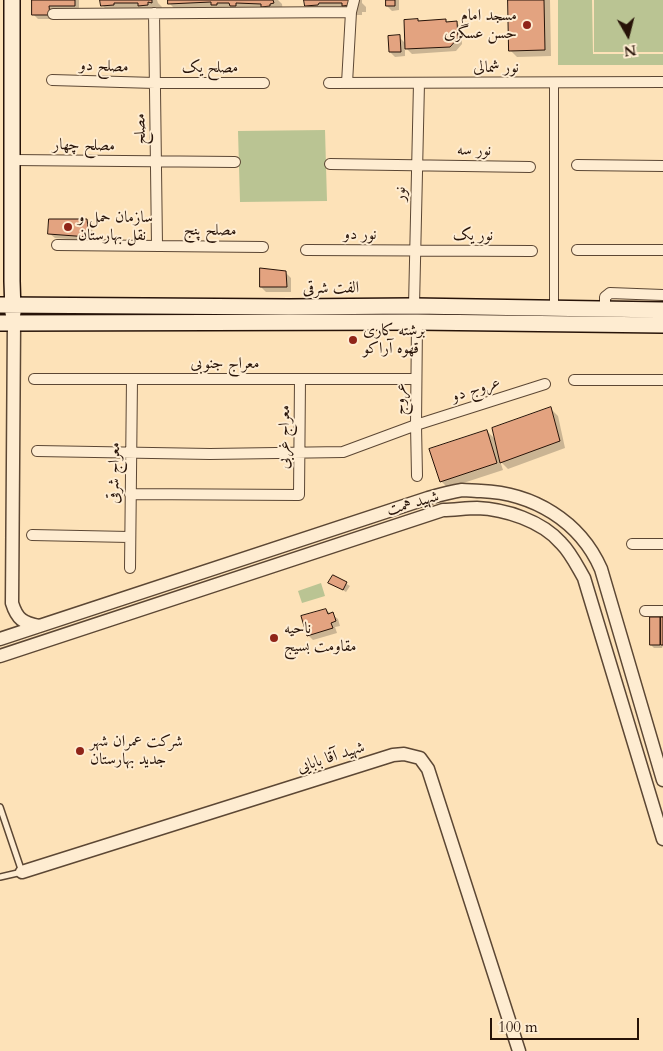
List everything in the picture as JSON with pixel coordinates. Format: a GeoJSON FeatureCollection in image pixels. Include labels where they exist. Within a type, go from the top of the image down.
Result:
{"type":"FeatureCollection","features":[{"type":"Feature","properties":{"kind":"main road"},"geometry":{"type":"LineString","coordinates":[[7,323],[6,305],[12,160],[12,0]]}},
{"type":"Feature","properties":{"kind":"main road","name":"الفت شرقی"},"geometry":{"type":"LineString","coordinates":[[6,305],[289,308],[414,306],[554,307],[663,310]]}},
{"type":"Feature","properties":{"kind":"main road","name":"الفت شرقی"},"geometry":{"type":"LineString","coordinates":[[7,323],[418,322],[663,325]]}},
{"type":"Feature","properties":{"kind":"street"},"geometry":{"type":"LineString","coordinates":[[347,83],[351,12],[354,0]]}},
{"type":"Feature","properties":{"kind":"street"},"geometry":{"type":"LineString","coordinates":[[53,14],[351,12]]}},
{"type":"Feature","properties":{"kind":"street","name":"مصلح"},"geometry":{"type":"LineString","coordinates":[[154,13],[157,245]]}},
{"type":"Feature","properties":{"kind":"street","name":"مصلح دو"},"geometry":{"type":"LineString","coordinates":[[52,80],[155,83]]}},
{"type":"Feature","properties":{"kind":"street","name":"نور شمالی"},"geometry":{"type":"LineString","coordinates":[[329,83],[663,82]]}},
{"type":"Feature","properties":{"kind":"street","name":"مصلح یک"},"geometry":{"type":"LineString","coordinates":[[155,83],[264,83]]}},
{"type":"Feature","properties":{"kind":"street","name":"نور"},"geometry":{"type":"LineString","coordinates":[[414,306],[418,83]]}},
{"type":"Feature","properties":{"kind":"street"},"geometry":{"type":"LineString","coordinates":[[554,83],[554,307]]}},
{"type":"Feature","properties":{"kind":"street","name":"مصلح چهار"},"geometry":{"type":"LineString","coordinates":[[12,160],[235,162]]}},
{"type":"Feature","properties":{"kind":"street","name":"نور سه"},"geometry":{"type":"LineString","coordinates":[[330,164],[530,167]]}},
{"type":"Feature","properties":{"kind":"street"},"geometry":{"type":"LineString","coordinates":[[577,165],[663,166]]}},
{"type":"Feature","properties":{"kind":"street","name":"مصلح پنج"},"geometry":{"type":"LineString","coordinates":[[57,245],[263,247]]}},
{"type":"Feature","properties":{"kind":"street","name":"نور دو"},"geometry":{"type":"LineString","coordinates":[[306,250],[415,250]]}},
{"type":"Feature","properties":{"kind":"street","name":"نور یک"},"geometry":{"type":"LineString","coordinates":[[415,250],[532,251]]}},
{"type":"Feature","properties":{"kind":"street"},"geometry":{"type":"LineString","coordinates":[[577,250],[663,250]]}},
{"type":"Feature","properties":{"kind":"street"},"geometry":{"type":"LineString","coordinates":[[604,309],[606,297],[610,293],[663,295]]}},
{"type":"Feature","properties":{"kind":"street","name":"عروج"},"geometry":{"type":"LineString","coordinates":[[417,476],[416,379],[418,322]]}},
{"type":"Feature","properties":{"kind":"street"},"geometry":{"type":"LineString","coordinates":[[7,323],[12,603],[15,613],[20,620],[39,626]]}},
{"type":"Feature","properties":{"kind":"street","name":"معراج جنوبی"},"geometry":{"type":"LineString","coordinates":[[34,379],[416,379]]}},
{"type":"Feature","properties":{"kind":"street","name":"معراج شرقی"},"geometry":{"type":"LineString","coordinates":[[130,568],[132,379]]}},
{"type":"Feature","properties":{"kind":"street","name":"معراج غربی"},"geometry":{"type":"LineString","coordinates":[[130,494],[299,495],[300,379]]}},
{"type":"Feature","properties":{"kind":"street"},"geometry":{"type":"LineString","coordinates":[[574,380],[663,380]]}},
{"type":"Feature","properties":{"kind":"street","name":"عروج دو"},"geometry":{"type":"LineString","coordinates":[[37,451],[210,454],[343,452],[416,424],[545,384]]}},
{"type":"Feature","properties":{"kind":"street","name":"شهید همت"},"geometry":{"type":"LineString","coordinates":[[0,639],[428,498],[463,490],[509,494],[542,506],[562,519],[583,539],[596,557],[663,780]]}},
{"type":"Feature","properties":{"kind":"street","name":"شهید همت"},"geometry":{"type":"LineString","coordinates":[[0,656],[443,510],[479,508],[530,520],[560,541],[584,578],[663,839]]}},
{"type":"Feature","properties":{"kind":"street"},"geometry":{"type":"LineString","coordinates":[[32,535],[129,537]]}},
{"type":"Feature","properties":{"kind":"street"},"geometry":{"type":"LineString","coordinates":[[632,544],[663,544]]}},
{"type":"Feature","properties":{"kind":"street"},"geometry":{"type":"LineString","coordinates":[[645,611],[663,611]]}},
{"type":"Feature","properties":{"kind":"street"},"geometry":{"type":"LineString","coordinates":[[616,685],[634,680]]}},
{"type":"Feature","properties":{"kind":"street","name":"شهید آقا بابایی"},"geometry":{"type":"LineString","coordinates":[[22,872],[393,755],[404,754],[420,758],[428,769],[518,1051]]}},
{"type":"Feature","properties":{"kind":"lane"},"geometry":{"type":"LineString","coordinates":[[0,807],[22,872],[0,877]]}},
{"type":"Feature","properties":{"kind":"green space"},"geometry":{"type":"Polygon","coordinates":[[[558,0],[592,0],[593,54],[663,54],[663,65],[558,65],[558,0]]]}},
{"type":"Feature","properties":{"kind":"green space"},"geometry":{"type":"Polygon","coordinates":[[[594,0],[663,0],[663,52],[594,52],[594,0]]]}},
{"type":"Feature","properties":{"kind":"green space"},"geometry":{"type":"Polygon","coordinates":[[[325,130],[327,201],[240,202],[238,131],[325,130]]]}},
{"type":"Feature","properties":{"kind":"green space"},"geometry":{"type":"Polygon","coordinates":[[[321,583],[325,596],[302,603],[298,591],[321,583]]]}},
{"type":"Feature","properties":{"kind":"building"},"geometry":{"type":"Polygon","coordinates":[[[32,0],[75,0],[75,6],[49,6],[50,15],[32,15],[32,0]]]}},
{"type":"Feature","properties":{"kind":"building"},"geometry":{"type":"Polygon","coordinates":[[[100,0],[152,0],[152,3],[148,2],[148,5],[138,6],[138,3],[114,3],[114,5],[101,6],[100,0]]]}},
{"type":"Feature","properties":{"kind":"building"},"geometry":{"type":"Polygon","coordinates":[[[168,0],[273,0],[274,3],[270,4],[270,6],[261,7],[261,4],[236,3],[236,6],[230,6],[229,3],[211,5],[211,2],[168,4],[168,0]]]}},
{"type":"Feature","properties":{"kind":"building"},"geometry":{"type":"Polygon","coordinates":[[[304,0],[356,0],[352,5],[342,6],[342,3],[319,3],[318,5],[305,6],[304,0]]]}},
{"type":"Feature","properties":{"kind":"building"},"geometry":{"type":"Polygon","coordinates":[[[386,0],[395,0],[395,6],[386,6],[386,0]]]}},
{"type":"Feature","properties":{"kind":"building","name":"مسجد امام حسن عسگری"},"geometry":{"type":"Polygon","coordinates":[[[508,0],[544,0],[545,50],[509,51],[508,0]]]}},
{"type":"Feature","properties":{"kind":"building"},"geometry":{"type":"Polygon","coordinates":[[[418,19],[418,21],[446,19],[446,22],[457,21],[458,38],[450,47],[405,49],[404,20],[418,19]]]}},
{"type":"Feature","properties":{"kind":"building"},"geometry":{"type":"Polygon","coordinates":[[[400,35],[401,52],[389,52],[388,36],[400,35]]]}},
{"type":"Feature","properties":{"kind":"building","name":"سازمان حمل و نقل بهارستان"},"geometry":{"type":"Polygon","coordinates":[[[49,219],[87,219],[89,237],[48,234],[49,219]]]}},
{"type":"Feature","properties":{"kind":"building"},"geometry":{"type":"Polygon","coordinates":[[[260,268],[286,271],[287,287],[260,287],[260,268]]]}},
{"type":"Feature","properties":{"kind":"building"},"geometry":{"type":"Polygon","coordinates":[[[551,407],[560,441],[500,463],[492,428],[551,407]]]}},
{"type":"Feature","properties":{"kind":"building"},"geometry":{"type":"Polygon","coordinates":[[[487,430],[497,463],[440,482],[429,449],[487,430]]]}},
{"type":"Feature","properties":{"kind":"building"},"geometry":{"type":"Polygon","coordinates":[[[333,575],[347,582],[343,590],[328,583],[333,575]]]}},
{"type":"Feature","properties":{"kind":"building"},"geometry":{"type":"Polygon","coordinates":[[[326,609],[328,614],[333,612],[336,621],[331,623],[333,628],[307,636],[301,616],[326,609]]]}},
{"type":"Feature","properties":{"kind":"building"},"geometry":{"type":"Polygon","coordinates":[[[650,617],[660,617],[660,645],[650,645],[650,617]]]}},
{"type":"Feature","properties":{"kind":"building"},"geometry":{"type":"Polygon","coordinates":[[[661,617],[663,617],[663,645],[661,645],[661,617]]]}},
{"type":"Feature","properties":{"kind":"place","name":"مسجد امام حسن عسگری"},"geometry":{"type":"Point","coordinates":[527,25]}},
{"type":"Feature","properties":{"kind":"place","name":"سازمان حمل و نقل بهارستان"},"geometry":{"type":"Point","coordinates":[68,227]}},
{"type":"Feature","properties":{"kind":"place","name":"برشته کاری قهوه آراکو"},"geometry":{"type":"Point","coordinates":[353,340]}},
{"type":"Feature","properties":{"kind":"place","name":"ناحیه مقاومت بسیج"},"geometry":{"type":"Point","coordinates":[274,638]}},
{"type":"Feature","properties":{"kind":"place","name":"شرکت عمران شهر جدید بهارستان"},"geometry":{"type":"Point","coordinates":[80,751]}}]}
